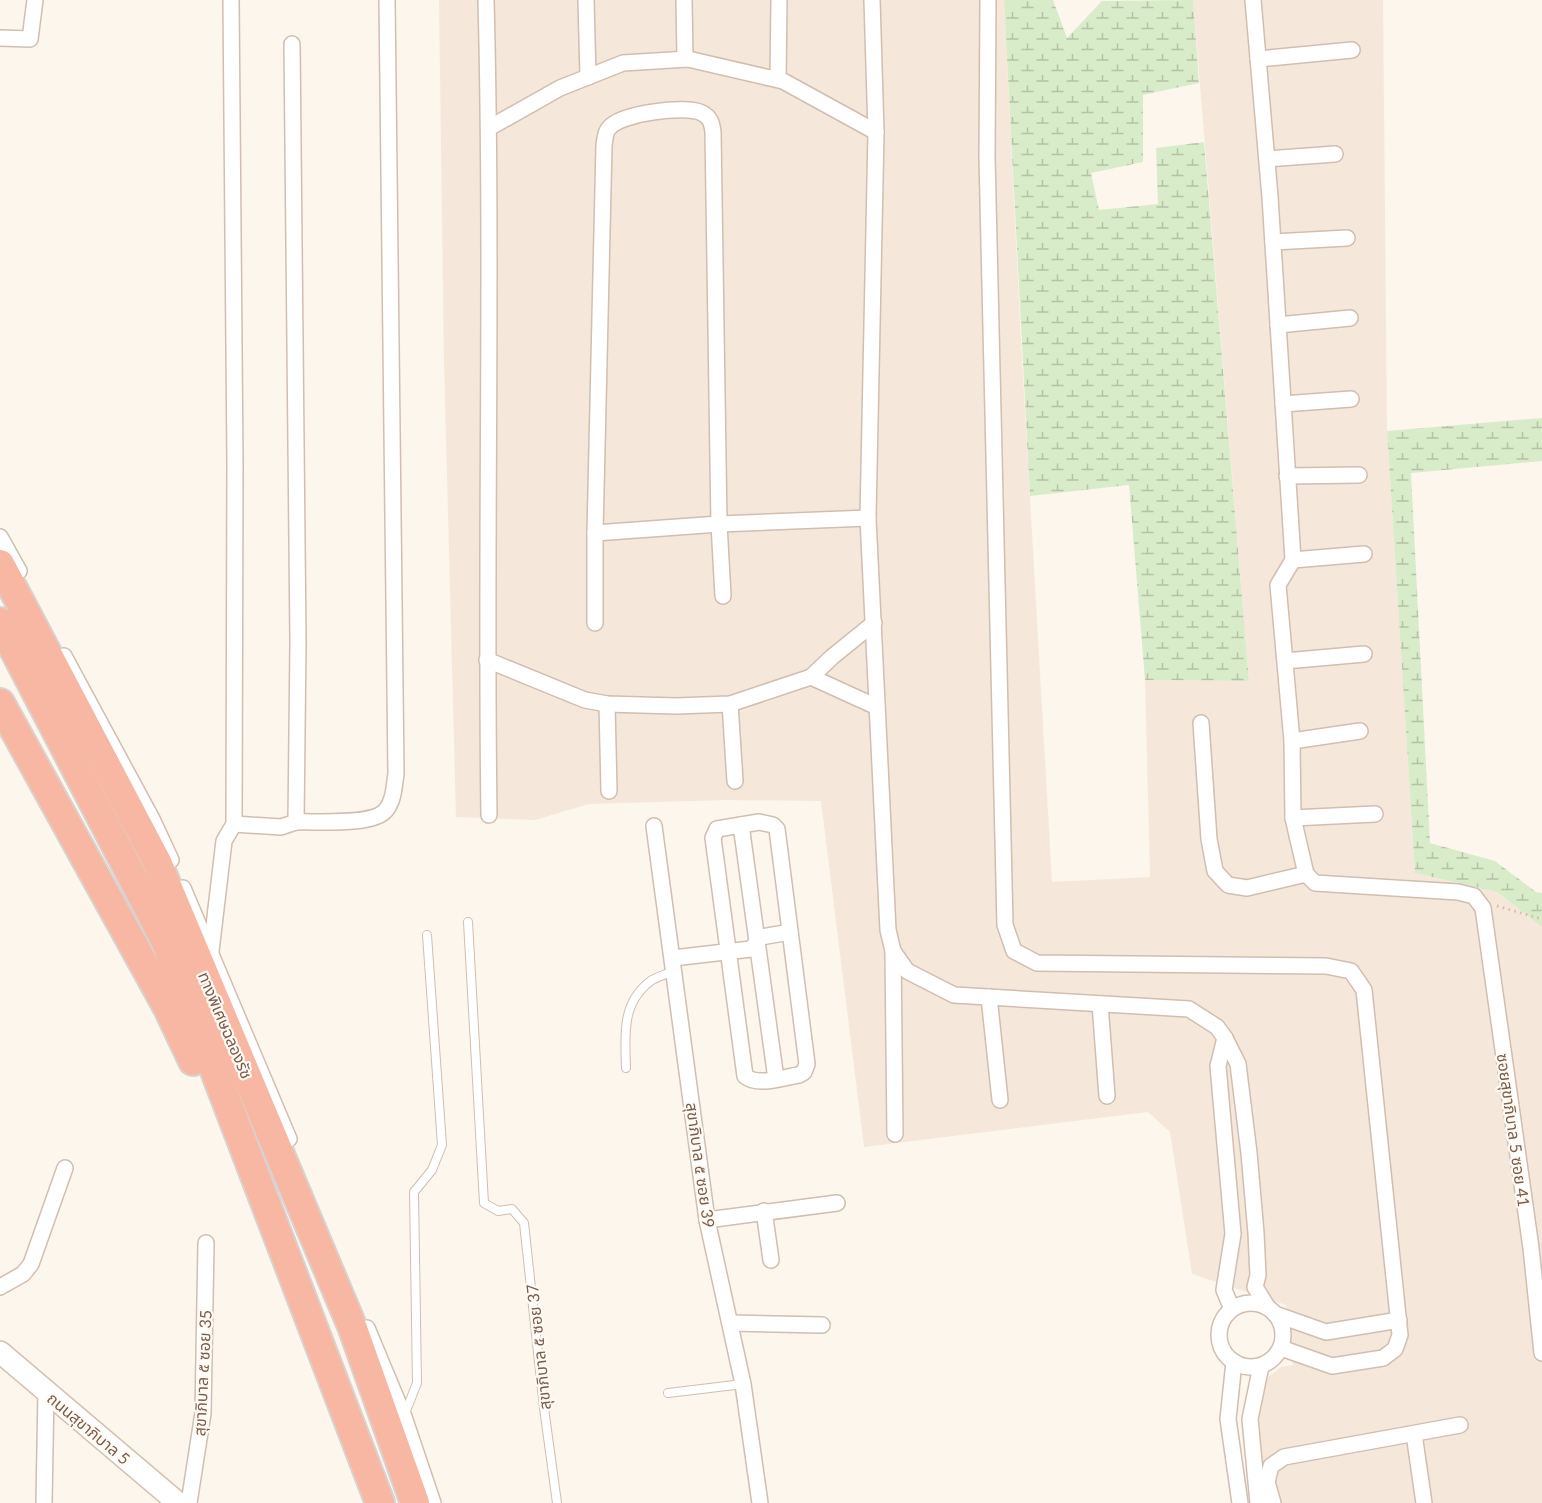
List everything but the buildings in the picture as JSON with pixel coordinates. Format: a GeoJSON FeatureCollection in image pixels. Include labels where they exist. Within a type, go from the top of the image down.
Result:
{"type":"FeatureCollection","features":[{"type":"Feature","properties":{"kind":"highway","name":"ทางพิเศษฉลองรัช"},"geometry":{"type":"LineString","coordinates":[[0,564],[157,862],[352,1326],[415,1503]]}},
{"type":"Feature","properties":{"kind":"highway","name":"ทางพิเศษฉลองรัช"},"geometry":{"type":"LineString","coordinates":[[0,622],[165,940],[380,1503]]}},
{"type":"Feature","properties":{"kind":"highway"},"geometry":{"type":"LineString","coordinates":[[0,703],[168,1008],[289,1264]]}},
{"type":"Feature","properties":{"kind":"main road","name":"ถนนสุขาภิบาล 5"},"geometry":{"type":"LineString","coordinates":[[0,1352],[178,1503]]}},
{"type":"Feature","properties":{"kind":"street"},"geometry":{"type":"LineString","coordinates":[[0,38],[30,39],[35,0]]}},
{"type":"Feature","properties":{"kind":"street"},"geometry":{"type":"LineString","coordinates":[[211,951],[224,841],[234,824],[235,463],[231,0]]}},
{"type":"Feature","properties":{"kind":"street"},"geometry":{"type":"LineString","coordinates":[[234,824],[281,827],[296,822],[379,818],[392,800],[396,774],[387,0]]}},
{"type":"Feature","properties":{"kind":"street"},"geometry":{"type":"LineString","coordinates":[[486,0],[489,128],[486,660],[489,814]]}},
{"type":"Feature","properties":{"kind":"street"},"geometry":{"type":"LineString","coordinates":[[586,0],[588,77]]}},
{"type":"Feature","properties":{"kind":"street"},"geometry":{"type":"LineString","coordinates":[[684,0],[685,59]]}},
{"type":"Feature","properties":{"kind":"street"},"geometry":{"type":"LineString","coordinates":[[778,79],[779,0]]}},
{"type":"Feature","properties":{"kind":"street"},"geometry":{"type":"LineString","coordinates":[[872,0],[876,132],[868,518],[888,930],[893,951],[895,1134]]}},
{"type":"Feature","properties":{"kind":"street"},"geometry":{"type":"LineString","coordinates":[[988,0],[987,157],[1005,925],[1014,951],[1037,963],[1326,966],[1351,971],[1365,990],[1400,1335],[1395,1349],[1383,1358],[1332,1366],[1281,1348]]}},
{"type":"Feature","properties":{"kind":"street"},"geometry":{"type":"LineString","coordinates":[[1253,0],[1273,242],[1293,560],[1278,585],[1292,741],[1293,818],[1306,874],[1315,883],[1458,892],[1474,896],[1483,908]]}},
{"type":"Feature","properties":{"kind":"street"},"geometry":{"type":"LineString","coordinates":[[292,44],[298,642],[296,822]]}},
{"type":"Feature","properties":{"kind":"street"},"geometry":{"type":"LineString","coordinates":[[1258,59],[1352,50]]}},
{"type":"Feature","properties":{"kind":"street"},"geometry":{"type":"LineString","coordinates":[[489,128],[560,88],[623,63],[685,59],[778,79],[876,132]]}},
{"type":"Feature","properties":{"kind":"street"},"geometry":{"type":"LineString","coordinates":[[595,622],[604,145],[608,129],[619,120],[662,110],[701,112],[711,120],[713,132],[719,524],[723,596]]}},
{"type":"Feature","properties":{"kind":"street"},"geometry":{"type":"LineString","coordinates":[[1267,159],[1335,154]]}},
{"type":"Feature","properties":{"kind":"street"},"geometry":{"type":"LineString","coordinates":[[1273,242],[1347,238]]}},
{"type":"Feature","properties":{"kind":"street"},"geometry":{"type":"LineString","coordinates":[[1278,325],[1350,318]]}},
{"type":"Feature","properties":{"kind":"street"},"geometry":{"type":"LineString","coordinates":[[1283,404],[1351,399]]}},
{"type":"Feature","properties":{"kind":"street"},"geometry":{"type":"LineString","coordinates":[[1287,476],[1359,475]]}},
{"type":"Feature","properties":{"kind":"street"},"geometry":{"type":"LineString","coordinates":[[595,533],[719,524],[868,518]]}},
{"type":"Feature","properties":{"kind":"street"},"geometry":{"type":"LineString","coordinates":[[0,537],[152,819],[211,951],[404,1418],[434,1503]]}},
{"type":"Feature","properties":{"kind":"street"},"geometry":{"type":"LineString","coordinates":[[1293,560],[1364,554]]}},
{"type":"Feature","properties":{"kind":"street"},"geometry":{"type":"LineString","coordinates":[[486,660],[585,700],[607,704],[730,704],[811,677],[874,623]]}},
{"type":"Feature","properties":{"kind":"street"},"geometry":{"type":"LineString","coordinates":[[1284,661],[1364,654]]}},
{"type":"Feature","properties":{"kind":"street"},"geometry":{"type":"LineString","coordinates":[[811,677],[837,691],[877,707]]}},
{"type":"Feature","properties":{"kind":"street"},"geometry":{"type":"LineString","coordinates":[[607,704],[609,791]]}},
{"type":"Feature","properties":{"kind":"street"},"geometry":{"type":"LineString","coordinates":[[730,704],[735,782]]}},
{"type":"Feature","properties":{"kind":"street"},"geometry":{"type":"LineString","coordinates":[[1201,723],[1209,839],[1215,871],[1228,885],[1247,888],[1306,874]]}},
{"type":"Feature","properties":{"kind":"street"},"geometry":{"type":"LineString","coordinates":[[1292,741],[1360,731]]}},
{"type":"Feature","properties":{"kind":"street"},"geometry":{"type":"LineString","coordinates":[[1293,818],[1375,814]]}},
{"type":"Feature","properties":{"kind":"street"},"geometry":{"type":"LineString","coordinates":[[759,822],[773,825],[777,829],[807,1064],[799,1075],[758,1082],[749,1080],[745,1076],[713,838],[717,829],[741,825],[759,822]]}},
{"type":"Feature","properties":{"kind":"street"},"geometry":{"type":"LineString","coordinates":[[741,825],[776,1079]]}},
{"type":"Feature","properties":{"kind":"street","name":"สุขาภิบาล ๕ ซอย 39"},"geometry":{"type":"LineString","coordinates":[[654,826],[707,1220],[743,1383],[760,1503]]}},
{"type":"Feature","properties":{"kind":"street","name":"ซอยสุขาภิบาล 5 ซอย 41"},"geometry":{"type":"LineString","coordinates":[[1483,908],[1536,1248],[1542,1351]]}},
{"type":"Feature","properties":{"kind":"street"},"geometry":{"type":"LineString","coordinates":[[674,964],[728,951],[751,949],[761,938],[790,932]]}},
{"type":"Feature","properties":{"kind":"street"},"geometry":{"type":"LineString","coordinates":[[893,951],[907,970],[954,995],[1189,1009],[1217,1027],[1238,1064],[1256,1233],[1258,1275],[1255,1287],[1272,1311],[1283,1330],[1281,1348],[1269,1362],[1261,1366],[1242,1366],[1234,1362],[1222,1349],[1219,1340],[1222,1322],[1232,1309],[1242,1304],[1251,1303],[1272,1311],[1326,1332],[1399,1320]]}},
{"type":"Feature","properties":{"kind":"street"},"geometry":{"type":"LineString","coordinates":[[989,996],[1000,1100]]}},
{"type":"Feature","properties":{"kind":"street"},"geometry":{"type":"LineString","coordinates":[[1100,1004],[1107,1096]]}},
{"type":"Feature","properties":{"kind":"street"},"geometry":{"type":"LineString","coordinates":[[1225,1038],[1218,1066],[1233,1234],[1224,1290],[1232,1309]]}},
{"type":"Feature","properties":{"kind":"street"},"geometry":{"type":"LineString","coordinates":[[1225,1157],[1249,1153]]}},
{"type":"Feature","properties":{"kind":"street"},"geometry":{"type":"LineString","coordinates":[[0,1287],[23,1274],[31,1264],[65,1168]]}},
{"type":"Feature","properties":{"kind":"street"},"geometry":{"type":"LineString","coordinates":[[707,1220],[837,1203]]}},
{"type":"Feature","properties":{"kind":"street"},"geometry":{"type":"LineString","coordinates":[[764,1211],[771,1260]]}},
{"type":"Feature","properties":{"kind":"street"},"geometry":{"type":"LineString","coordinates":[[1233,1234],[1256,1233]]}},
{"type":"Feature","properties":{"kind":"street","name":"สุขาภิบาล ๕ ซอย 35"},"geometry":{"type":"LineString","coordinates":[[189,1503],[203,1413],[206,1243]]}},
{"type":"Feature","properties":{"kind":"street"},"geometry":{"type":"LineString","coordinates":[[730,1323],[822,1325]]}},
{"type":"Feature","properties":{"kind":"street"},"geometry":{"type":"LineString","coordinates":[[1234,1362],[1228,1419],[1240,1503]]}},
{"type":"Feature","properties":{"kind":"street"},"geometry":{"type":"LineString","coordinates":[[1258,1503],[1250,1419],[1261,1366]]}},
{"type":"Feature","properties":{"kind":"street"},"geometry":{"type":"LineString","coordinates":[[44,1503],[46,1391]]}},
{"type":"Feature","properties":{"kind":"street"},"geometry":{"type":"LineString","coordinates":[[1273,1503],[1268,1482],[1271,1466],[1284,1457],[1460,1425]]}},
{"type":"Feature","properties":{"kind":"street"},"geometry":{"type":"LineString","coordinates":[[1414,1434],[1424,1503]]}},
{"type":"Feature","properties":{"kind":"lane","name":"สุขาภิบาล ๕ ซอย 37"},"geometry":{"type":"LineString","coordinates":[[468,922],[484,1203],[498,1211],[512,1209],[525,1223],[544,1408],[557,1503]]}},
{"type":"Feature","properties":{"kind":"lane"},"geometry":{"type":"LineString","coordinates":[[404,1418],[417,1383],[414,1192],[432,1170],[442,1144],[427,935]]}},
{"type":"Feature","properties":{"kind":"lane"},"geometry":{"type":"LineString","coordinates":[[626,1068],[625,1022],[635,998],[652,980],[674,964]]}},
{"type":"Feature","properties":{"kind":"lane"},"geometry":{"type":"LineString","coordinates":[[668,1393],[743,1383]]}},
{"type":"Feature","properties":{"kind":"path"},"geometry":{"type":"LineString","coordinates":[[1483,908],[1494,906],[1542,919]]}},
{"type":"Feature","properties":{"kind":"shaded area"},"geometry":{"type":"Polygon","coordinates":[[[439,0],[1004,0],[1052,882],[1150,877],[1145,680],[1249,681],[1193,0],[1383,0],[1387,431],[1415,873],[1497,892],[1542,927],[1542,1503],[1267,1503],[1256,1412],[1262,1382],[1281,1367],[1293,1365],[1286,1305],[1192,1274],[1170,1132],[1148,1112],[864,1147],[821,801],[727,800],[589,804],[535,820],[456,817],[444,364],[439,0]]]}},
{"type":"Feature","properties":{"kind":"green space"},"geometry":{"type":"Polygon","coordinates":[[[1004,0],[1053,0],[1067,38],[1102,1],[1193,0],[1199,83],[1143,95],[1143,162],[1091,173],[1099,210],[1158,204],[1156,148],[1204,142],[1249,681],[1145,680],[1129,485],[1030,496],[1004,0]]]}},
{"type":"Feature","properties":{"kind":"green space"},"geometry":{"type":"Polygon","coordinates":[[[1542,418],[1542,461],[1411,473],[1430,843],[1495,861],[1536,892],[1542,893],[1542,927],[1497,892],[1415,873],[1387,431],[1542,418]]]}}]}
